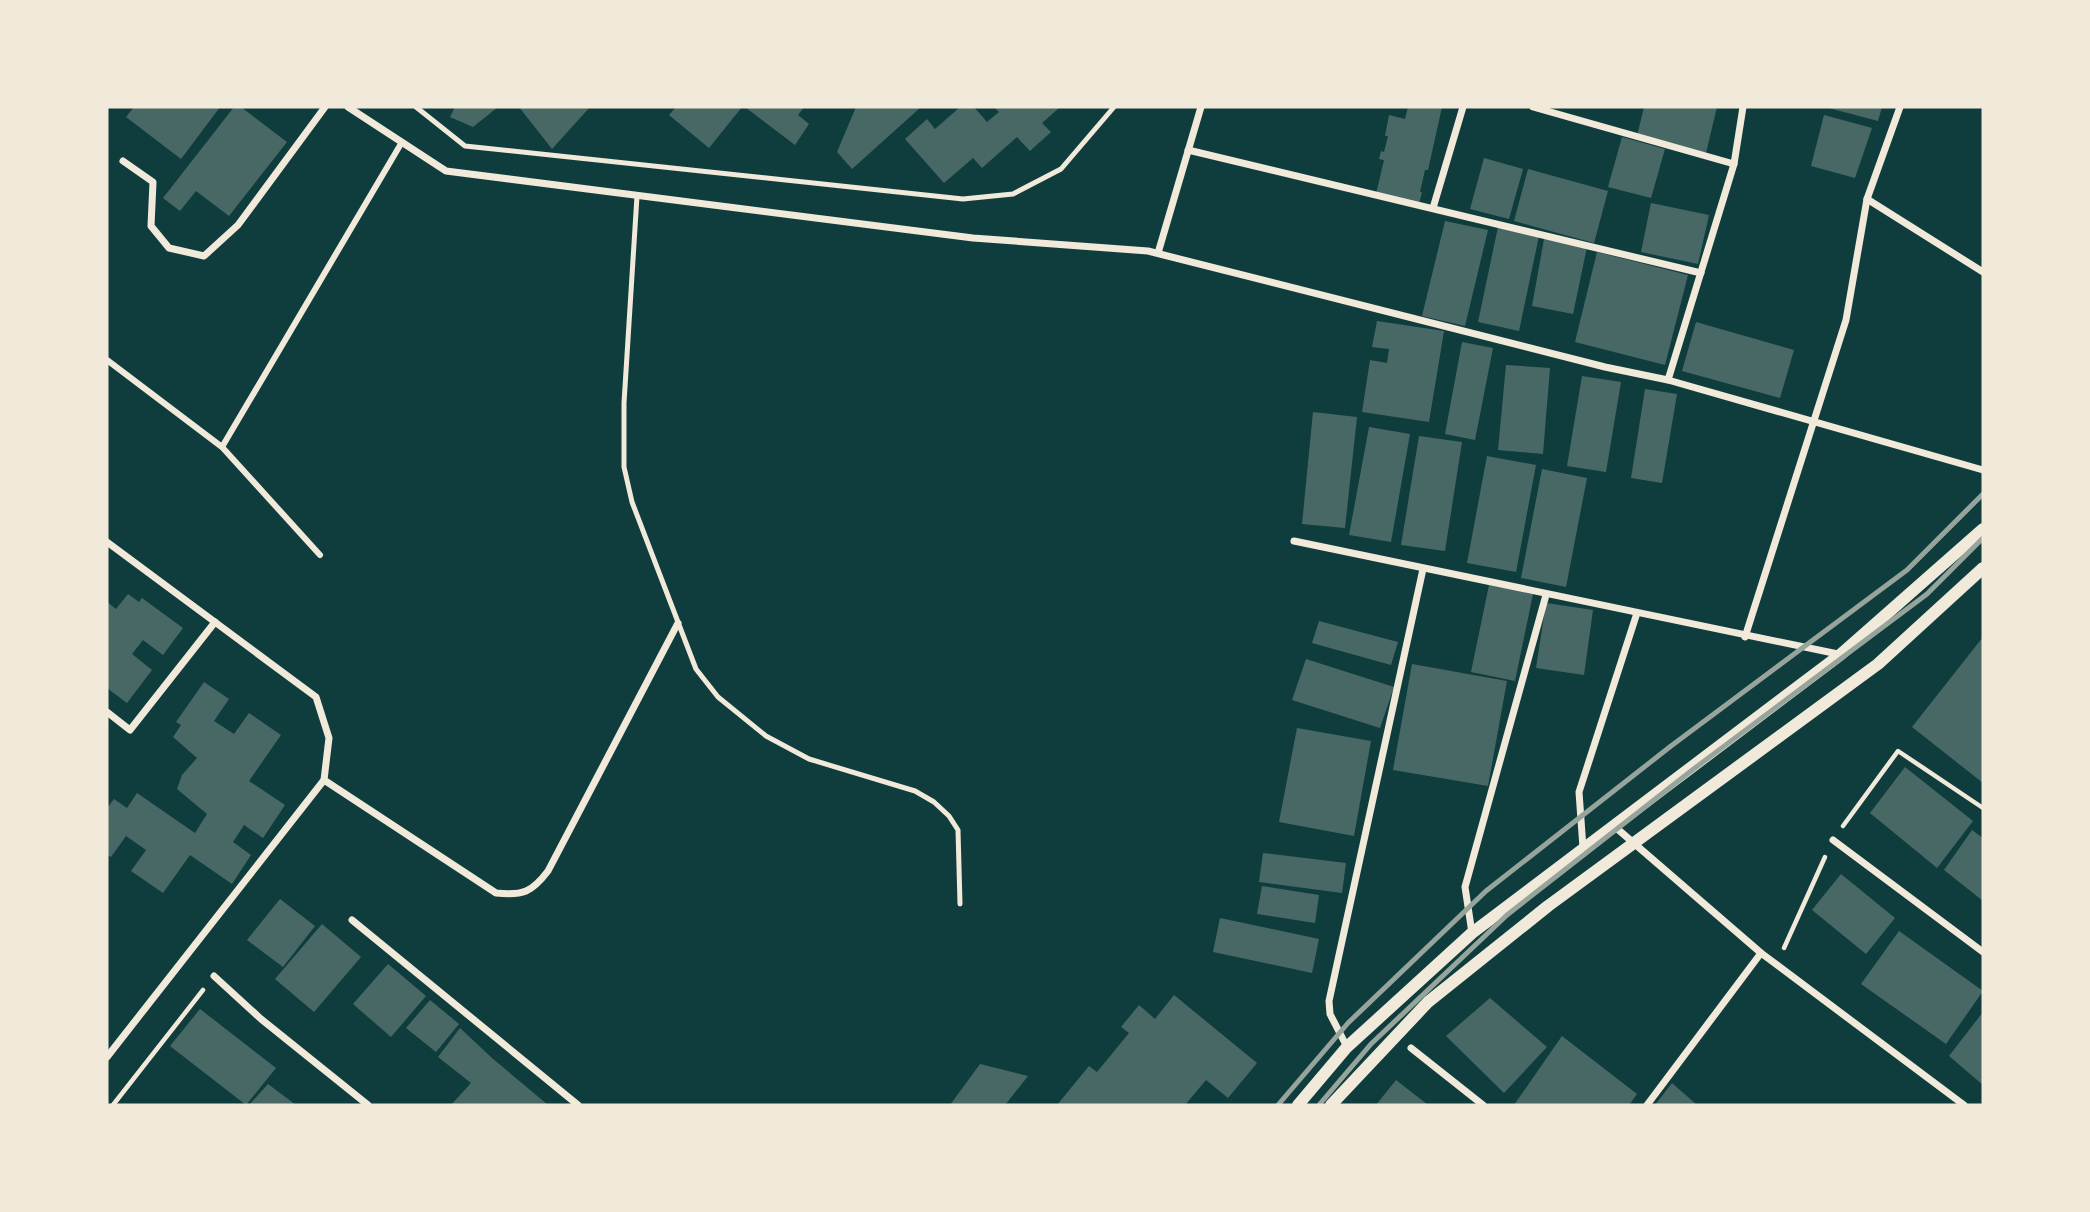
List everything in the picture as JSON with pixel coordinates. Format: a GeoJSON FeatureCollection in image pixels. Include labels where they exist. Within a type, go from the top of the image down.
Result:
{"type":"FeatureCollection","features":[{"type":"Feature","properties":{"kind":"street"},"geometry":{"type":"LineString","coordinates":[[123,161],[153,182],[151,226],[169,248],[204,256],[238,225],[325,107]]}},
{"type":"Feature","properties":{"kind":"street"},"geometry":{"type":"LineString","coordinates":[[348,107],[446,171],[973,238],[1158,253],[1605,367],[1668,380],[1983,470]]}},
{"type":"Feature","properties":{"kind":"street"},"geometry":{"type":"LineString","coordinates":[[1158,253],[1201,107]]}},
{"type":"Feature","properties":{"kind":"street"},"geometry":{"type":"LineString","coordinates":[[1433,208],[1463,107]]}},
{"type":"Feature","properties":{"kind":"street"},"geometry":{"type":"LineString","coordinates":[[1533,107],[1734,164]]}},
{"type":"Feature","properties":{"kind":"street"},"geometry":{"type":"LineString","coordinates":[[1668,380],[1734,164],[1744,107]]}},
{"type":"Feature","properties":{"kind":"street"},"geometry":{"type":"LineString","coordinates":[[1745,637],[1846,320],[1867,199],[1900,107]]}},
{"type":"Feature","properties":{"kind":"street"},"geometry":{"type":"LineString","coordinates":[[222,447],[402,142]]}},
{"type":"Feature","properties":{"kind":"street"},"geometry":{"type":"LineString","coordinates":[[1188,150],[1701,273]]}},
{"type":"Feature","properties":{"kind":"street"},"geometry":{"type":"LineString","coordinates":[[1867,199],[1983,272]]}},
{"type":"Feature","properties":{"kind":"street"},"geometry":{"type":"LineString","coordinates":[[107,360],[222,447],[320,555]]}},
{"type":"Feature","properties":{"kind":"street"},"geometry":{"type":"LineString","coordinates":[[1298,1105],[1347,1047],[1472,933],[1840,655],[1983,529]]}},
{"type":"Feature","properties":{"kind":"street"},"geometry":{"type":"LineString","coordinates":[[1294,541],[1840,655]]}},
{"type":"Feature","properties":{"kind":"street"},"geometry":{"type":"LineString","coordinates":[[107,542],[316,698],[329,737],[324,780],[107,1057]]}},
{"type":"Feature","properties":{"kind":"street"},"geometry":{"type":"LineString","coordinates":[[1331,1105],[1428,1002],[1548,906],[1878,664],[1983,568]]}},
{"type":"Feature","properties":{"kind":"street"},"geometry":{"type":"LineString","coordinates":[[1347,1047],[1330,1014],[1329,1001],[1423,569]]}},
{"type":"Feature","properties":{"kind":"street"},"geometry":{"type":"LineString","coordinates":[[1472,933],[1465,887],[1546,594]]}},
{"type":"Feature","properties":{"kind":"street"},"geometry":{"type":"LineString","coordinates":[[1583,848],[1579,792],[1637,612]]}},
{"type":"Feature","properties":{"kind":"street"},"geometry":{"type":"LineString","coordinates":[[107,712],[130,730],[215,622]]}},
{"type":"Feature","properties":{"kind":"street"},"geometry":{"type":"LineString","coordinates":[[324,780],[496,893],[513,895],[534,888],[548,871],[678,622]]}},
{"type":"Feature","properties":{"kind":"street"},"geometry":{"type":"LineString","coordinates":[[1613,825],[1761,953],[1964,1105]]}},
{"type":"Feature","properties":{"kind":"street"},"geometry":{"type":"LineString","coordinates":[[1833,839],[1983,952]]}},
{"type":"Feature","properties":{"kind":"street"},"geometry":{"type":"LineString","coordinates":[[352,920],[578,1105]]}},
{"type":"Feature","properties":{"kind":"street"},"geometry":{"type":"LineString","coordinates":[[1647,1105],[1761,953]]}},
{"type":"Feature","properties":{"kind":"street"},"geometry":{"type":"LineString","coordinates":[[214,976],[261,1019],[368,1105]]}},
{"type":"Feature","properties":{"kind":"street"},"geometry":{"type":"LineString","coordinates":[[1411,1048],[1483,1105]]}},
{"type":"Feature","properties":{"kind":"lane"},"geometry":{"type":"LineString","coordinates":[[416,107],[466,146],[963,199],[1013,194],[1061,169],[1114,107]]}},
{"type":"Feature","properties":{"kind":"lane"},"geometry":{"type":"LineString","coordinates":[[637,196],[624,403],[624,467],[632,502],[696,669],[718,697],[766,736],[809,759],[915,791],[934,802],[949,816],[958,830],[960,904]]}},
{"type":"Feature","properties":{"kind":"path"},"geometry":{"type":"LineString","coordinates":[[1776,964],[1833,839],[1898,751],[1983,808]]}},
{"type":"Feature","properties":{"kind":"path"},"geometry":{"type":"LineString","coordinates":[[113,1105],[214,976]]}},
{"type":"Feature","properties":{"kind":"building"},"geometry":{"type":"Polygon","coordinates":[[[134,107],[220,107],[181,159],[126,117],[134,107]]]}},
{"type":"Feature","properties":{"kind":"building"},"geometry":{"type":"Polygon","coordinates":[[[234,107],[241,107],[287,142],[229,216],[196,191],[180,211],[163,198],[234,107]]]}},
{"type":"Feature","properties":{"kind":"building"},"geometry":{"type":"Polygon","coordinates":[[[455,107],[498,107],[473,127],[450,117],[455,107]]]}},
{"type":"Feature","properties":{"kind":"building"},"geometry":{"type":"Polygon","coordinates":[[[519,107],[590,107],[552,149],[519,107]]]}},
{"type":"Feature","properties":{"kind":"building"},"geometry":{"type":"Polygon","coordinates":[[[676,107],[742,107],[709,148],[669,115],[676,107]]]}},
{"type":"Feature","properties":{"kind":"building"},"geometry":{"type":"Polygon","coordinates":[[[745,107],[804,107],[798,115],[809,124],[795,145],[745,107]]]}},
{"type":"Feature","properties":{"kind":"building"},"geometry":{"type":"Polygon","coordinates":[[[856,107],[921,107],[852,169],[837,152],[856,107]]]}},
{"type":"Feature","properties":{"kind":"building"},"geometry":{"type":"Polygon","coordinates":[[[960,107],[974,107],[987,122],[999,112],[994,107],[1060,107],[1042,123],[1051,132],[1030,151],[1017,137],[982,168],[973,158],[944,183],[905,139],[927,119],[935,129],[960,107]]]}},
{"type":"Feature","properties":{"kind":"building"},"geometry":{"type":"Polygon","coordinates":[[[1408,107],[1442,107],[1419,204],[1376,194],[1384,160],[1379,159],[1381,151],[1384,152],[1388,136],[1385,136],[1389,115],[1405,119],[1408,107]]]}},
{"type":"Feature","properties":{"kind":"building"},"geometry":{"type":"Polygon","coordinates":[[[1644,107],[1717,107],[1706,153],[1637,136],[1644,107]]]}},
{"type":"Feature","properties":{"kind":"building"},"geometry":{"type":"Polygon","coordinates":[[[1825,107],[1882,107],[1878,121],[1825,107]]]}},
{"type":"Feature","properties":{"kind":"building"},"geometry":{"type":"Polygon","coordinates":[[[1824,115],[1872,128],[1855,178],[1811,166],[1824,115]]]}},
{"type":"Feature","properties":{"kind":"building"},"geometry":{"type":"Polygon","coordinates":[[[1622,137],[1665,149],[1651,198],[1608,187],[1622,137]]]}},
{"type":"Feature","properties":{"kind":"building"},"geometry":{"type":"Polygon","coordinates":[[[1484,158],[1523,169],[1509,219],[1470,209],[1484,158]]]}},
{"type":"Feature","properties":{"kind":"building"},"geometry":{"type":"Polygon","coordinates":[[[1528,169],[1608,191],[1594,243],[1514,221],[1528,169]]]}},
{"type":"Feature","properties":{"kind":"building"},"geometry":{"type":"Polygon","coordinates":[[[1651,203],[1709,215],[1698,264],[1641,252],[1651,203]]]}},
{"type":"Feature","properties":{"kind":"building"},"geometry":{"type":"Polygon","coordinates":[[[1445,221],[1488,230],[1465,326],[1422,316],[1445,221]]]}},
{"type":"Feature","properties":{"kind":"building"},"geometry":{"type":"Polygon","coordinates":[[[1498,227],[1539,236],[1519,331],[1478,322],[1498,227]]]}},
{"type":"Feature","properties":{"kind":"building"},"geometry":{"type":"Polygon","coordinates":[[[1544,239],[1587,247],[1573,314],[1532,306],[1544,239]]]}},
{"type":"Feature","properties":{"kind":"building"},"geometry":{"type":"Polygon","coordinates":[[[1597,252],[1688,275],[1665,365],[1575,342],[1597,252]]]}},
{"type":"Feature","properties":{"kind":"building"},"geometry":{"type":"Polygon","coordinates":[[[1377,321],[1444,331],[1429,422],[1362,412],[1370,360],[1387,363],[1389,349],[1372,347],[1377,321]]]}},
{"type":"Feature","properties":{"kind":"building"},"geometry":{"type":"Polygon","coordinates":[[[1696,322],[1794,350],[1780,398],[1682,371],[1696,322]]]}},
{"type":"Feature","properties":{"kind":"building"},"geometry":{"type":"Polygon","coordinates":[[[1462,342],[1493,348],[1475,440],[1445,434],[1462,342]]]}},
{"type":"Feature","properties":{"kind":"building"},"geometry":{"type":"Polygon","coordinates":[[[1506,365],[1550,368],[1543,454],[1498,450],[1506,365]]]}},
{"type":"Feature","properties":{"kind":"building"},"geometry":{"type":"Polygon","coordinates":[[[1582,376],[1621,382],[1606,472],[1567,466],[1582,376]]]}},
{"type":"Feature","properties":{"kind":"building"},"geometry":{"type":"Polygon","coordinates":[[[1645,389],[1677,394],[1662,483],[1631,478],[1645,389]]]}},
{"type":"Feature","properties":{"kind":"building"},"geometry":{"type":"Polygon","coordinates":[[[1313,412],[1357,417],[1345,528],[1302,524],[1313,412]]]}},
{"type":"Feature","properties":{"kind":"building"},"geometry":{"type":"Polygon","coordinates":[[[1369,427],[1410,434],[1391,542],[1349,535],[1369,427]]]}},
{"type":"Feature","properties":{"kind":"building"},"geometry":{"type":"Polygon","coordinates":[[[1419,436],[1462,442],[1445,551],[1401,545],[1419,436]]]}},
{"type":"Feature","properties":{"kind":"building"},"geometry":{"type":"Polygon","coordinates":[[[1487,456],[1536,465],[1516,572],[1467,563],[1487,456]]]}},
{"type":"Feature","properties":{"kind":"building"},"geometry":{"type":"Polygon","coordinates":[[[1542,469],[1587,478],[1566,587],[1521,578],[1542,469]]]}},
{"type":"Feature","properties":{"kind":"building"},"geometry":{"type":"Polygon","coordinates":[[[1489,585],[1533,594],[1515,681],[1471,672],[1489,585]]]}},
{"type":"Feature","properties":{"kind":"building"},"geometry":{"type":"Polygon","coordinates":[[[128,594],[139,602],[142,598],[183,628],[163,655],[143,640],[132,654],[152,670],[127,703],[107,688],[107,602],[116,609],[128,594]]]}},
{"type":"Feature","properties":{"kind":"building"},"geometry":{"type":"Polygon","coordinates":[[[1546,603],[1593,610],[1584,675],[1536,668],[1546,603]]]}},
{"type":"Feature","properties":{"kind":"building"},"geometry":{"type":"Polygon","coordinates":[[[1319,621],[1398,642],[1391,665],[1312,643],[1319,621]]]}},
{"type":"Feature","properties":{"kind":"building"},"geometry":{"type":"Polygon","coordinates":[[[1983,637],[1983,783],[1912,727],[1983,637]]]}},
{"type":"Feature","properties":{"kind":"building"},"geometry":{"type":"Polygon","coordinates":[[[1306,659],[1394,687],[1380,728],[1292,700],[1306,659]]]}},
{"type":"Feature","properties":{"kind":"building"},"geometry":{"type":"Polygon","coordinates":[[[1412,664],[1507,681],[1488,786],[1393,770],[1412,664]]]}},
{"type":"Feature","properties":{"kind":"building"},"geometry":{"type":"Polygon","coordinates":[[[204,682],[229,699],[214,721],[234,734],[249,713],[281,735],[249,781],[285,805],[263,838],[244,825],[233,842],[251,855],[232,884],[190,855],[163,893],[131,871],[146,850],[126,836],[111,857],[107,855],[107,808],[114,799],[127,808],[137,793],[195,833],[207,814],[177,789],[182,775],[197,758],[173,737],[181,725],[176,722],[204,682]]]}},
{"type":"Feature","properties":{"kind":"building"},"geometry":{"type":"Polygon","coordinates":[[[1297,728],[1371,741],[1354,836],[1279,822],[1297,728]]]}},
{"type":"Feature","properties":{"kind":"building"},"geometry":{"type":"Polygon","coordinates":[[[1905,767],[1973,821],[1937,868],[1870,813],[1905,767]]]}},
{"type":"Feature","properties":{"kind":"building"},"geometry":{"type":"Polygon","coordinates":[[[1972,830],[1983,838],[1983,901],[1944,870],[1972,830]]]}},
{"type":"Feature","properties":{"kind":"building"},"geometry":{"type":"Polygon","coordinates":[[[1263,853],[1346,863],[1342,893],[1259,882],[1263,853]]]}},
{"type":"Feature","properties":{"kind":"building"},"geometry":{"type":"Polygon","coordinates":[[[1841,874],[1895,918],[1866,954],[1812,910],[1841,874]]]}},
{"type":"Feature","properties":{"kind":"building"},"geometry":{"type":"Polygon","coordinates":[[[1262,886],[1319,895],[1315,923],[1257,914],[1262,886]]]}},
{"type":"Feature","properties":{"kind":"building"},"geometry":{"type":"Polygon","coordinates":[[[280,899],[315,926],[283,967],[247,940],[280,899]]]}},
{"type":"Feature","properties":{"kind":"building"},"geometry":{"type":"Polygon","coordinates":[[[1220,918],[1319,939],[1312,973],[1213,952],[1220,918]]]}},
{"type":"Feature","properties":{"kind":"building"},"geometry":{"type":"Polygon","coordinates":[[[322,924],[361,957],[314,1012],[275,979],[322,924]]]}},
{"type":"Feature","properties":{"kind":"building"},"geometry":{"type":"Polygon","coordinates":[[[1899,931],[1983,991],[1946,1044],[1861,984],[1899,931]]]}},
{"type":"Feature","properties":{"kind":"building"},"geometry":{"type":"Polygon","coordinates":[[[388,964],[426,996],[391,1037],[353,1004],[388,964]]]}},
{"type":"Feature","properties":{"kind":"building"},"geometry":{"type":"Polygon","coordinates":[[[1174,995],[1257,1063],[1228,1098],[1206,1080],[1185,1105],[1057,1105],[1089,1066],[1097,1072],[1129,1033],[1121,1027],[1139,1005],[1155,1019],[1174,995]]]}},
{"type":"Feature","properties":{"kind":"building"},"geometry":{"type":"Polygon","coordinates":[[[1490,998],[1547,1047],[1504,1093],[1446,1036],[1490,998]]]}},
{"type":"Feature","properties":{"kind":"building"},"geometry":{"type":"Polygon","coordinates":[[[430,1000],[459,1024],[436,1052],[406,1028],[430,1000]]]}},
{"type":"Feature","properties":{"kind":"building"},"geometry":{"type":"Polygon","coordinates":[[[200,1009],[276,1068],[246,1105],[170,1046],[200,1009]]]}},
{"type":"Feature","properties":{"kind":"building"},"geometry":{"type":"Polygon","coordinates":[[[1983,1012],[1983,1085],[1949,1056],[1983,1012]]]}},
{"type":"Feature","properties":{"kind":"building"},"geometry":{"type":"Polygon","coordinates":[[[460,1028],[548,1105],[451,1105],[471,1083],[438,1057],[460,1028]]]}},
{"type":"Feature","properties":{"kind":"building"},"geometry":{"type":"Polygon","coordinates":[[[1562,1036],[1637,1094],[1629,1105],[1514,1105],[1562,1036]]]}},
{"type":"Feature","properties":{"kind":"building"},"geometry":{"type":"Polygon","coordinates":[[[980,1064],[1028,1076],[1005,1105],[950,1105],[980,1064]]]}},
{"type":"Feature","properties":{"kind":"building"},"geometry":{"type":"Polygon","coordinates":[[[1396,1080],[1428,1105],[1376,1105],[1396,1080]]]}},
{"type":"Feature","properties":{"kind":"building"},"geometry":{"type":"Polygon","coordinates":[[[1672,1083],[1697,1105],[1655,1105],[1672,1083]]]}},
{"type":"Feature","properties":{"kind":"building"},"geometry":{"type":"Polygon","coordinates":[[[268,1084],[296,1105],[249,1105],[268,1084]]]}},
{"type":"Feature","properties":{"kind":"railway"},"geometry":{"type":"LineString","coordinates":[[1278,1105],[1348,1023],[1486,891],[1671,746],[1907,570],[1983,494]]}},
{"type":"Feature","properties":{"kind":"railway"},"geometry":{"type":"LineString","coordinates":[[1319,1105],[1371,1044],[1507,915],[1691,771],[1927,594],[1983,538]]}}]}
